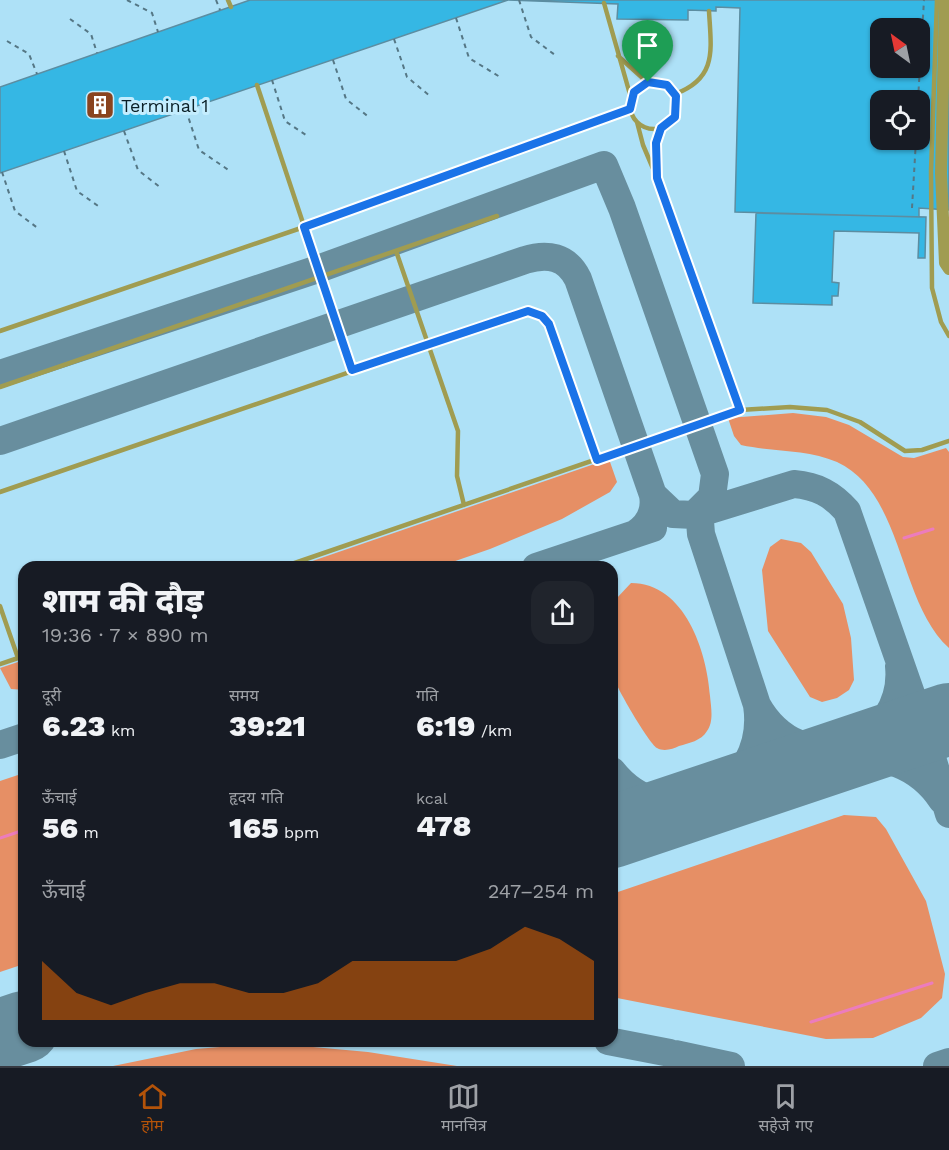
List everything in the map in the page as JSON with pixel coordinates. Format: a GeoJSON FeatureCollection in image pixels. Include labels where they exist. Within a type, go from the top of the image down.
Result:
{"type":"FeatureCollection","features":[{"type":"Feature","properties":{"kind":"street"},"geometry":{"type":"LineString","coordinates":[[945,0],[941,173],[945,263],[949,269]]}},
{"type":"Feature","properties":{"kind":"lane"},"geometry":{"type":"LineString","coordinates":[[228,0],[231,7]]}},
{"type":"Feature","properties":{"kind":"lane"},"geometry":{"type":"LineString","coordinates":[[937,0],[931,159],[932,288],[941,322],[949,336]]}},
{"type":"Feature","properties":{"kind":"lane"},"geometry":{"type":"LineString","coordinates":[[604,3],[631,98],[630,109],[637,122],[643,145],[657,178],[740,410]]}},
{"type":"Feature","properties":{"kind":"lane"},"geometry":{"type":"LineString","coordinates":[[675,94],[690,88],[708,67],[711,56],[709,11]]}},
{"type":"Feature","properties":{"kind":"lane"},"geometry":{"type":"LineString","coordinates":[[618,56],[648,82]]}},
{"type":"Feature","properties":{"kind":"lane"},"geometry":{"type":"LineString","coordinates":[[631,98],[639,86],[648,82],[660,82],[675,94],[678,103],[675,117],[661,128],[652,130],[637,122]]}},
{"type":"Feature","properties":{"kind":"lane"},"geometry":{"type":"LineString","coordinates":[[257,86],[352,370]]}},
{"type":"Feature","properties":{"kind":"lane"},"geometry":{"type":"LineString","coordinates":[[0,331],[304,227],[630,109]]}},
{"type":"Feature","properties":{"kind":"lane"},"geometry":{"type":"LineString","coordinates":[[657,178],[654,148],[661,128]]}},
{"type":"Feature","properties":{"kind":"lane"},"geometry":{"type":"LineString","coordinates":[[0,387],[497,216]]}},
{"type":"Feature","properties":{"kind":"lane"},"geometry":{"type":"LineString","coordinates":[[396,251],[458,430],[457,476],[465,505]]}},
{"type":"Feature","properties":{"kind":"lane"},"geometry":{"type":"LineString","coordinates":[[0,492],[522,312],[542,316],[552,332],[597,460]]}},
{"type":"Feature","properties":{"kind":"lane"},"geometry":{"type":"LineString","coordinates":[[301,561],[740,410],[790,407],[827,410],[860,422],[905,451],[922,450],[949,441]]}},
{"type":"Feature","properties":{"kind":"lane"},"geometry":{"type":"LineString","coordinates":[[0,606],[18,658],[0,664]]}},
{"type":"Feature","properties":{"kind":"path"},"geometry":{"type":"LineString","coordinates":[[127,0],[152,13],[158,32]]}},
{"type":"Feature","properties":{"kind":"path"},"geometry":{"type":"LineString","coordinates":[[216,0],[220,10]]}},
{"type":"Feature","properties":{"kind":"path"},"geometry":{"type":"LineString","coordinates":[[519,0],[531,37],[555,55]]}},
{"type":"Feature","properties":{"kind":"path"},"geometry":{"type":"LineString","coordinates":[[919,90],[924,0]]}},
{"type":"Feature","properties":{"kind":"path"},"geometry":{"type":"LineString","coordinates":[[456,18],[469,58],[500,77]]}},
{"type":"Feature","properties":{"kind":"path"},"geometry":{"type":"LineString","coordinates":[[69,19],[91,34],[98,53]]}},
{"type":"Feature","properties":{"kind":"path"},"geometry":{"type":"LineString","coordinates":[[394,39],[407,77],[430,96]]}},
{"type":"Feature","properties":{"kind":"path"},"geometry":{"type":"LineString","coordinates":[[8,40],[29,54],[37,74]]}},
{"type":"Feature","properties":{"kind":"path"},"geometry":{"type":"LineString","coordinates":[[333,60],[346,99],[370,118]]}},
{"type":"Feature","properties":{"kind":"path"},"geometry":{"type":"LineString","coordinates":[[272,80],[285,121],[309,137]]}},
{"type":"Feature","properties":{"kind":"path"},"geometry":{"type":"LineString","coordinates":[[186,110],[199,150],[230,171]]}},
{"type":"Feature","properties":{"kind":"path"},"geometry":{"type":"LineString","coordinates":[[124,131],[138,170],[161,188]]}},
{"type":"Feature","properties":{"kind":"path"},"geometry":{"type":"LineString","coordinates":[[912,208],[915,150]]}},
{"type":"Feature","properties":{"kind":"path"},"geometry":{"type":"LineString","coordinates":[[64,151],[77,191],[100,208]]}},
{"type":"Feature","properties":{"kind":"path"},"geometry":{"type":"LineString","coordinates":[[2,172],[15,211],[39,229]]}},
{"type":"Feature","properties":{"kind":"shaded area"},"geometry":{"type":"Polygon","coordinates":[[[793,413],[826,417],[849,425],[903,457],[914,458],[946,448],[949,452],[949,648],[932,628],[919,604],[888,522],[876,498],[859,477],[837,462],[826,458],[741,445],[734,436],[728,418],[793,413]]]}},
{"type":"Feature","properties":{"kind":"shaded area"},"geometry":{"type":"Polygon","coordinates":[[[609,459],[617,482],[610,492],[562,519],[455,561],[312,561],[609,459]]]}},
{"type":"Feature","properties":{"kind":"shaded area"},"geometry":{"type":"Polygon","coordinates":[[[781,539],[801,543],[811,552],[843,604],[851,638],[854,680],[849,690],[837,698],[822,702],[810,697],[768,631],[762,570],[770,547],[781,539]]]}},
{"type":"Feature","properties":{"kind":"shaded area"},"geometry":{"type":"Polygon","coordinates":[[[631,583],[650,586],[666,594],[690,623],[704,660],[711,710],[709,727],[704,734],[691,743],[665,750],[657,748],[621,693],[618,687],[618,597],[631,583]]]}},
{"type":"Feature","properties":{"kind":"shaded area"},"geometry":{"type":"Polygon","coordinates":[[[18,662],[18,690],[11,689],[0,668],[18,662]]]}},
{"type":"Feature","properties":{"kind":"shaded area"},"geometry":{"type":"Polygon","coordinates":[[[18,775],[18,966],[0,972],[0,781],[18,775]]]}},
{"type":"Feature","properties":{"kind":"shaded area"},"geometry":{"type":"Polygon","coordinates":[[[844,815],[876,817],[886,829],[926,901],[945,974],[942,998],[921,1018],[873,1038],[826,1039],[618,998],[618,892],[844,815]]]}},
{"type":"Feature","properties":{"kind":"shaded area"},"geometry":{"type":"Polygon","coordinates":[[[313,1047],[368,1052],[457,1066],[113,1066],[196,1049],[313,1047]]]}},
{"type":"Feature","properties":{"kind":"building"},"geometry":{"type":"Polygon","coordinates":[[[250,0],[508,0],[0,173],[0,87],[250,0]]]}},
{"type":"Feature","properties":{"kind":"building"},"geometry":{"type":"Polygon","coordinates":[[[508,0],[949,0],[949,210],[919,208],[919,217],[735,212],[740,8],[716,7],[716,11],[688,10],[688,20],[617,19],[618,4],[508,0]]]}},
{"type":"Feature","properties":{"kind":"building"},"geometry":{"type":"Polygon","coordinates":[[[756,213],[926,217],[925,258],[918,258],[919,233],[834,231],[832,282],[839,283],[838,296],[832,296],[832,305],[753,303],[756,213]]]}},
{"type":"Feature","properties":{"kind":"waterway"},"geometry":{"type":"LineString","coordinates":[[904,538],[933,529]]}},
{"type":"Feature","properties":{"kind":"waterway"},"geometry":{"type":"LineString","coordinates":[[0,838],[18,832]]}},
{"type":"Feature","properties":{"kind":"waterway"},"geometry":{"type":"LineString","coordinates":[[811,1022],[932,983]]}},
{"type":"Feature","properties":{"kind":"taxiway"},"geometry":{"type":"LineString","coordinates":[[0,374],[318,269],[604,165],[622,208],[715,474],[712,497],[694,515],[673,514],[653,495]]}},
{"type":"Feature","properties":{"kind":"taxiway"},"geometry":{"type":"LineString","coordinates":[[0,441],[525,260],[541,257],[556,258],[568,265],[578,279],[653,495],[650,518],[635,534]]}},
{"type":"Feature","properties":{"kind":"taxiway"},"geometry":{"type":"LineString","coordinates":[[694,515],[794,484],[824,492],[847,511],[923,728],[949,814]]}},
{"type":"Feature","properties":{"kind":"taxiway"},"geometry":{"type":"LineString","coordinates":[[618,776],[635,792],[660,802],[685,804],[710,796],[731,782],[748,761],[757,735],[757,705],[701,534],[700,521],[706,505]]}},
{"type":"Feature","properties":{"kind":"taxiway"},"geometry":{"type":"LineString","coordinates":[[554,561],[653,528]]}},
{"type":"Feature","properties":{"kind":"taxiway"},"geometry":{"type":"LineString","coordinates":[[849,753],[870,736],[887,716],[897,693],[899,666]]}},
{"type":"Feature","properties":{"kind":"taxiway"},"geometry":{"type":"LineString","coordinates":[[757,705],[776,729],[798,743],[822,751],[873,757],[898,764],[921,777],[942,800]]}},
{"type":"Feature","properties":{"kind":"taxiway"},"geometry":{"type":"LineString","coordinates":[[0,745],[18,739]]}},
{"type":"Feature","properties":{"kind":"taxiway"},"geometry":{"type":"LineString","coordinates":[[618,1043],[670,1053],[692,1066]]}},
{"type":"Feature","properties":{"kind":"taxiway"},"geometry":{"type":"LineString","coordinates":[[675,1054],[731,1066]]}},
{"type":"Feature","properties":{"kind":"taxiway"},"geometry":{"type":"LineString","coordinates":[[937,1066],[949,1062]]}},
{"type":"Feature","properties":{"kind":"runway"},"geometry":{"type":"LineString","coordinates":[[618,830],[949,719]]}},
{"type":"Feature","properties":{"kind":"runway"},"geometry":{"type":"LineString","coordinates":[[0,1035],[18,1029]]}},
{"type":"Feature","properties":{"kind":"place","name":"Terminal 1"},"geometry":{"type":"Point","coordinates":[100,105]}},
{"type":"Feature","properties":{"kind":"route"},"geometry":{"type":"LineString","coordinates":[[648,82],[660,82],[667,85],[676,96],[678,103],[675,117],[666,127],[661,128],[654,148],[657,178],[740,410],[597,460],[549,324],[542,316],[528,311],[352,370],[304,227],[630,109],[634,92],[639,86],[648,82]]}}]}
